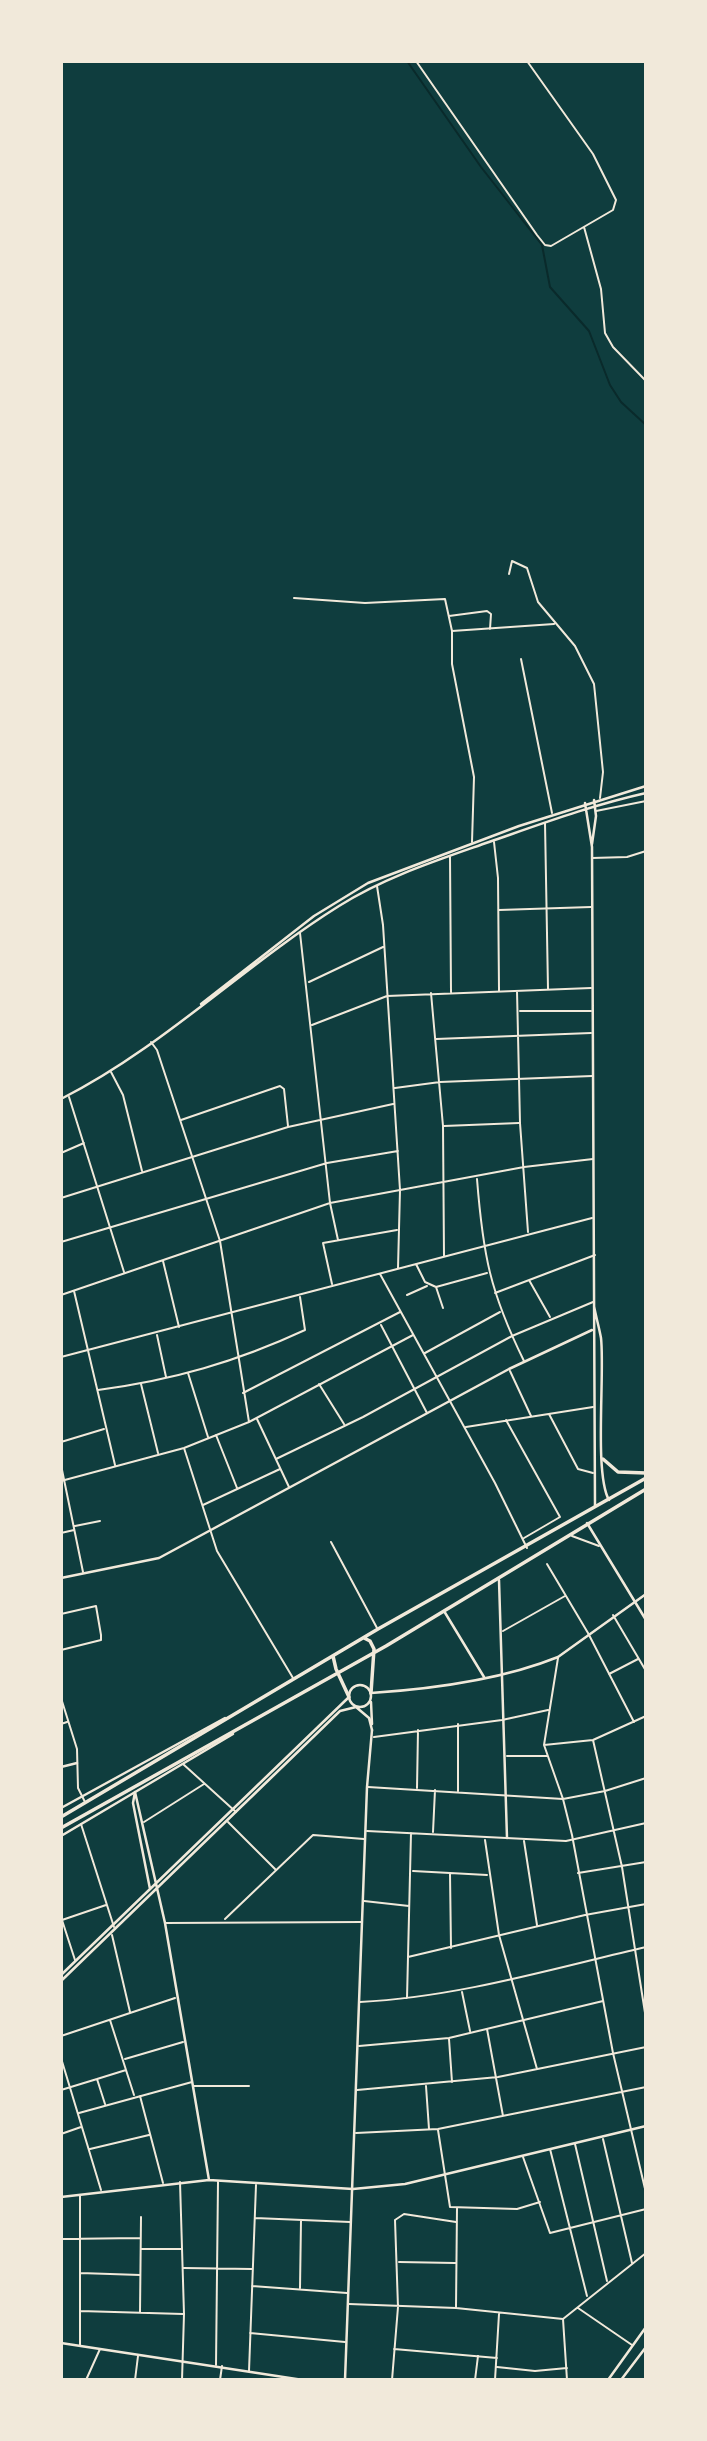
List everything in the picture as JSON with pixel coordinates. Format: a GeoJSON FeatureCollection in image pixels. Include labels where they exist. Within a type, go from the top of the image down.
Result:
{"type":"FeatureCollection","features":[{"type":"Feature","properties":{"kind":"highway"},"geometry":{"type":"LineString","coordinates":[[603,1459],[619,1473],[646,1473]]}},
{"type":"Feature","properties":{"kind":"highway"},"geometry":{"type":"LineString","coordinates":[[61,1817],[377,1629],[527,1548],[646,1478]]}},
{"type":"Feature","properties":{"kind":"highway"},"geometry":{"type":"LineString","coordinates":[[61,1828],[373,1653],[646,1489]]}},
{"type":"Feature","properties":{"kind":"highway"},"geometry":{"type":"LineString","coordinates":[[362,1638],[370,1641],[373,1653],[371,1695]]}},
{"type":"Feature","properties":{"kind":"highway"},"geometry":{"type":"LineString","coordinates":[[333,1656],[349,1698]]}},
{"type":"Feature","properties":{"kind":"main road"},"geometry":{"type":"LineString","coordinates":[[192,1012],[225,983],[346,895],[386,875],[552,814],[646,786]]}},
{"type":"Feature","properties":{"kind":"main road"},"geometry":{"type":"LineString","coordinates":[[61,1100],[111,1072],[338,906],[377,885],[545,822],[646,793]]}},
{"type":"Feature","properties":{"kind":"main road"},"geometry":{"type":"LineString","coordinates":[[594,800],[596,809],[591,907],[595,1509]]}},
{"type":"Feature","properties":{"kind":"main road"},"geometry":{"type":"LineString","coordinates":[[585,803],[592,847]]}},
{"type":"Feature","properties":{"kind":"main road"},"geometry":{"type":"LineString","coordinates":[[593,1302],[601,1339],[603,1459],[605,1493],[609,1500]]}},
{"type":"Feature","properties":{"kind":"main road"},"geometry":{"type":"LineString","coordinates":[[61,1578],[149,1562],[509,1369],[592,1330]]}},
{"type":"Feature","properties":{"kind":"main road"},"geometry":{"type":"LineString","coordinates":[[587,1523],[646,1620]]}},
{"type":"Feature","properties":{"kind":"main road"},"geometry":{"type":"LineString","coordinates":[[498,1577],[507,1839]]}},
{"type":"Feature","properties":{"kind":"main road"},"geometry":{"type":"LineString","coordinates":[[371,1695],[500,1675],[558,1657],[613,1615],[646,1594]]}},
{"type":"Feature","properties":{"kind":"main road"},"geometry":{"type":"LineString","coordinates":[[443,1610],[484,1677]]}},
{"type":"Feature","properties":{"kind":"main road"},"geometry":{"type":"LineString","coordinates":[[61,1976],[349,1698],[351,1690],[358,1685],[366,1687],[371,1695],[372,1730],[367,1787],[345,2380]]}},
{"type":"Feature","properties":{"kind":"main road"},"geometry":{"type":"LineString","coordinates":[[61,1981],[113,1935],[341,1711],[368,1704],[371,1695]]}},
{"type":"Feature","properties":{"kind":"main road"},"geometry":{"type":"LineString","coordinates":[[349,1698],[369,1718],[372,1730]]}},
{"type":"Feature","properties":{"kind":"main road"},"geometry":{"type":"LineString","coordinates":[[61,1808],[259,1700]]}},
{"type":"Feature","properties":{"kind":"main road"},"geometry":{"type":"LineString","coordinates":[[61,1836],[184,1765],[266,1713]]}},
{"type":"Feature","properties":{"kind":"main road"},"geometry":{"type":"LineString","coordinates":[[61,1767],[77,1763]]}},
{"type":"Feature","properties":{"kind":"main road"},"geometry":{"type":"LineString","coordinates":[[135,1792],[165,1923],[209,2180]]}},
{"type":"Feature","properties":{"kind":"main road"},"geometry":{"type":"LineString","coordinates":[[135,1792],[133,1803],[151,1890]]}},
{"type":"Feature","properties":{"kind":"main road"},"geometry":{"type":"LineString","coordinates":[[151,1890],[157,1891]]}},
{"type":"Feature","properties":{"kind":"main road"},"geometry":{"type":"LineString","coordinates":[[61,2197],[101,2190],[209,2180],[353,2189],[405,2183],[646,2126]]}},
{"type":"Feature","properties":{"kind":"main road"},"geometry":{"type":"LineString","coordinates":[[608,2380],[646,2327]]}},
{"type":"Feature","properties":{"kind":"main road"},"geometry":{"type":"LineString","coordinates":[[61,2343],[303,2380]]}},
{"type":"Feature","properties":{"kind":"main road"},"geometry":{"type":"LineString","coordinates":[[621,2380],[645,2348]]}},
{"type":"Feature","properties":{"kind":"street"},"geometry":{"type":"LineString","coordinates":[[416,61],[545,245],[551,246],[613,210],[616,200],[593,154],[527,61]]}},
{"type":"Feature","properties":{"kind":"street"},"geometry":{"type":"LineString","coordinates":[[584,226],[601,289],[605,333],[613,347],[646,381]]}},
{"type":"Feature","properties":{"kind":"street"},"geometry":{"type":"LineString","coordinates":[[509,574],[512,561],[527,568],[538,602],[575,646],[594,684],[603,772],[600,799]]}},
{"type":"Feature","properties":{"kind":"street"},"geometry":{"type":"LineString","coordinates":[[294,598],[365,603],[444,599],[453,631],[452,664],[474,784],[472,843]]}},
{"type":"Feature","properties":{"kind":"street"},"geometry":{"type":"LineString","coordinates":[[448,616],[461,612],[486,611],[491,614],[490,630]]}},
{"type":"Feature","properties":{"kind":"street"},"geometry":{"type":"LineString","coordinates":[[453,631],[555,623]]}},
{"type":"Feature","properties":{"kind":"street"},"geometry":{"type":"LineString","coordinates":[[521,659],[552,814]]}},
{"type":"Feature","properties":{"kind":"street"},"geometry":{"type":"LineString","coordinates":[[596,809],[646,801]]}},
{"type":"Feature","properties":{"kind":"street"},"geometry":{"type":"LineString","coordinates":[[545,822],[548,990]]}},
{"type":"Feature","properties":{"kind":"street"},"geometry":{"type":"LineString","coordinates":[[494,841],[499,991]]}},
{"type":"Feature","properties":{"kind":"street"},"geometry":{"type":"LineString","coordinates":[[592,858],[626,857],[646,851]]}},
{"type":"Feature","properties":{"kind":"street"},"geometry":{"type":"LineString","coordinates":[[450,856],[451,993]]}},
{"type":"Feature","properties":{"kind":"street"},"geometry":{"type":"LineString","coordinates":[[377,885],[384,946],[398,1151],[398,1268]]}},
{"type":"Feature","properties":{"kind":"street"},"geometry":{"type":"LineString","coordinates":[[498,910],[591,907]]}},
{"type":"Feature","properties":{"kind":"street"},"geometry":{"type":"LineString","coordinates":[[300,933],[330,1203],[338,1240]]}},
{"type":"Feature","properties":{"kind":"street"},"geometry":{"type":"LineString","coordinates":[[307,982],[384,946]]}},
{"type":"Feature","properties":{"kind":"street"},"geometry":{"type":"LineString","coordinates":[[311,1025],[387,996],[592,988]]}},
{"type":"Feature","properties":{"kind":"street"},"geometry":{"type":"LineString","coordinates":[[517,991],[520,1123],[528,1233]]}},
{"type":"Feature","properties":{"kind":"street"},"geometry":{"type":"LineString","coordinates":[[431,993],[443,1126],[444,1257]]}},
{"type":"Feature","properties":{"kind":"street"},"geometry":{"type":"LineString","coordinates":[[518,1011],[592,1011]]}},
{"type":"Feature","properties":{"kind":"street"},"geometry":{"type":"LineString","coordinates":[[436,1039],[592,1033]]}},
{"type":"Feature","properties":{"kind":"street"},"geometry":{"type":"LineString","coordinates":[[151,1042],[158,1050],[220,1241],[249,1422]]}},
{"type":"Feature","properties":{"kind":"street"},"geometry":{"type":"LineString","coordinates":[[111,1072],[123,1095],[142,1172]]}},
{"type":"Feature","properties":{"kind":"street"},"geometry":{"type":"LineString","coordinates":[[394,1088],[440,1082],[593,1076]]}},
{"type":"Feature","properties":{"kind":"street"},"geometry":{"type":"LineString","coordinates":[[181,1120],[280,1086],[284,1089],[288,1127]]}},
{"type":"Feature","properties":{"kind":"street"},"geometry":{"type":"LineString","coordinates":[[69,1096],[124,1273]]}},
{"type":"Feature","properties":{"kind":"street"},"geometry":{"type":"LineString","coordinates":[[61,1198],[288,1127],[395,1104]]}},
{"type":"Feature","properties":{"kind":"street"},"geometry":{"type":"LineString","coordinates":[[443,1126],[520,1123]]}},
{"type":"Feature","properties":{"kind":"street"},"geometry":{"type":"LineString","coordinates":[[61,1153],[85,1142]]}},
{"type":"Feature","properties":{"kind":"street"},"geometry":{"type":"LineString","coordinates":[[61,1242],[207,1196],[327,1163],[398,1151]]}},
{"type":"Feature","properties":{"kind":"street"},"geometry":{"type":"LineString","coordinates":[[61,1295],[330,1203],[477,1178],[524,1167],[593,1159]]}},
{"type":"Feature","properties":{"kind":"street"},"geometry":{"type":"LineString","coordinates":[[477,1178],[482,1246],[488,1272],[500,1312],[524,1362]]}},
{"type":"Feature","properties":{"kind":"street"},"geometry":{"type":"LineString","coordinates":[[61,1357],[593,1218]]}},
{"type":"Feature","properties":{"kind":"street"},"geometry":{"type":"LineString","coordinates":[[332,1286],[323,1243],[398,1230]]}},
{"type":"Feature","properties":{"kind":"street"},"geometry":{"type":"LineString","coordinates":[[494,1293],[595,1255]]}},
{"type":"Feature","properties":{"kind":"street"},"geometry":{"type":"LineString","coordinates":[[163,1261],[179,1328]]}},
{"type":"Feature","properties":{"kind":"street"},"geometry":{"type":"LineString","coordinates":[[416,1263],[428,1286]]}},
{"type":"Feature","properties":{"kind":"street"},"geometry":{"type":"LineString","coordinates":[[379,1272],[425,1353],[527,1548]]}},
{"type":"Feature","properties":{"kind":"street"},"geometry":{"type":"LineString","coordinates":[[407,1294],[428,1286],[436,1287],[488,1272]]}},
{"type":"Feature","properties":{"kind":"street"},"geometry":{"type":"LineString","coordinates":[[529,1280],[551,1318]]}},
{"type":"Feature","properties":{"kind":"street"},"geometry":{"type":"LineString","coordinates":[[436,1287],[443,1308]]}},
{"type":"Feature","properties":{"kind":"street"},"geometry":{"type":"LineString","coordinates":[[74,1291],[115,1466]]}},
{"type":"Feature","properties":{"kind":"street"},"geometry":{"type":"LineString","coordinates":[[98,1390],[141,1384],[237,1360],[305,1330],[299,1295]]}},
{"type":"Feature","properties":{"kind":"street"},"geometry":{"type":"LineString","coordinates":[[276,1460],[512,1336],[593,1302]]}},
{"type":"Feature","properties":{"kind":"street"},"geometry":{"type":"LineString","coordinates":[[243,1393],[401,1312]]}},
{"type":"Feature","properties":{"kind":"street"},"geometry":{"type":"LineString","coordinates":[[425,1353],[500,1312]]}},
{"type":"Feature","properties":{"kind":"street"},"geometry":{"type":"LineString","coordinates":[[380,1323],[428,1413]]}},
{"type":"Feature","properties":{"kind":"street"},"geometry":{"type":"LineString","coordinates":[[156,1334],[166,1378]]}},
{"type":"Feature","properties":{"kind":"street"},"geometry":{"type":"LineString","coordinates":[[63,1481],[184,1448],[257,1419],[319,1383],[413,1335]]}},
{"type":"Feature","properties":{"kind":"street"},"geometry":{"type":"LineString","coordinates":[[509,1369],[532,1417]]}},
{"type":"Feature","properties":{"kind":"street"},"geometry":{"type":"LineString","coordinates":[[188,1373],[208,1438]]}},
{"type":"Feature","properties":{"kind":"street"},"geometry":{"type":"LineString","coordinates":[[319,1383],[344,1425]]}},
{"type":"Feature","properties":{"kind":"street"},"geometry":{"type":"LineString","coordinates":[[141,1384],[158,1454]]}},
{"type":"Feature","properties":{"kind":"street"},"geometry":{"type":"LineString","coordinates":[[464,1428],[593,1407]]}},
{"type":"Feature","properties":{"kind":"street"},"geometry":{"type":"LineString","coordinates":[[549,1414],[578,1469],[594,1473]]}},
{"type":"Feature","properties":{"kind":"street"},"geometry":{"type":"LineString","coordinates":[[257,1419],[290,1488]]}},
{"type":"Feature","properties":{"kind":"street"},"geometry":{"type":"LineString","coordinates":[[506,1420],[560,1517],[523,1538]]}},
{"type":"Feature","properties":{"kind":"street"},"geometry":{"type":"LineString","coordinates":[[61,1442],[105,1429]]}},
{"type":"Feature","properties":{"kind":"street"},"geometry":{"type":"LineString","coordinates":[[216,1436],[237,1489]]}},
{"type":"Feature","properties":{"kind":"street"},"geometry":{"type":"LineString","coordinates":[[184,1448],[217,1551],[294,1679]]}},
{"type":"Feature","properties":{"kind":"street"},"geometry":{"type":"LineString","coordinates":[[61,1465],[84,1573]]}},
{"type":"Feature","properties":{"kind":"street"},"geometry":{"type":"LineString","coordinates":[[203,1505],[280,1469]]}},
{"type":"Feature","properties":{"kind":"street"},"geometry":{"type":"LineString","coordinates":[[74,1526],[100,1521]]}},
{"type":"Feature","properties":{"kind":"street"},"geometry":{"type":"LineString","coordinates":[[61,1533],[75,1530]]}},
{"type":"Feature","properties":{"kind":"street"},"geometry":{"type":"LineString","coordinates":[[564,1537],[583,1538],[601,1547]]}},
{"type":"Feature","properties":{"kind":"street"},"geometry":{"type":"LineString","coordinates":[[331,1542],[377,1629]]}},
{"type":"Feature","properties":{"kind":"street"},"geometry":{"type":"LineString","coordinates":[[547,1563],[588,1633],[634,1722]]}},
{"type":"Feature","properties":{"kind":"street"},"geometry":{"type":"LineString","coordinates":[[500,1633],[566,1596]]}},
{"type":"Feature","properties":{"kind":"street"},"geometry":{"type":"LineString","coordinates":[[61,1614],[96,1606],[101,1640],[61,1650]]}},
{"type":"Feature","properties":{"kind":"street"},"geometry":{"type":"LineString","coordinates":[[613,1615],[646,1671]]}},
{"type":"Feature","properties":{"kind":"street"},"geometry":{"type":"LineString","coordinates":[[558,1657],[544,1745],[563,1799],[612,2053],[646,2193]]}},
{"type":"Feature","properties":{"kind":"street"},"geometry":{"type":"LineString","coordinates":[[610,1674],[639,1659]]}},
{"type":"Feature","properties":{"kind":"street"},"geometry":{"type":"LineString","coordinates":[[61,1698],[77,1749],[82,1796],[86,1802]]}},
{"type":"Feature","properties":{"kind":"street"},"geometry":{"type":"LineString","coordinates":[[371,1737],[502,1720],[549,1710]]}},
{"type":"Feature","properties":{"kind":"street"},"geometry":{"type":"LineString","coordinates":[[544,1745],[593,1740],[644,1717],[646,1724]]}},
{"type":"Feature","properties":{"kind":"street"},"geometry":{"type":"LineString","coordinates":[[61,1724],[68,1722]]}},
{"type":"Feature","properties":{"kind":"street"},"geometry":{"type":"LineString","coordinates":[[458,1724],[458,1792]]}},
{"type":"Feature","properties":{"kind":"street"},"geometry":{"type":"LineString","coordinates":[[417,1789],[418,1730]]}},
{"type":"Feature","properties":{"kind":"street"},"geometry":{"type":"LineString","coordinates":[[593,1740],[622,1867],[646,2019]]}},
{"type":"Feature","properties":{"kind":"street"},"geometry":{"type":"LineString","coordinates":[[504,1755],[548,1756]]}},
{"type":"Feature","properties":{"kind":"street"},"geometry":{"type":"LineString","coordinates":[[179,1760],[236,1813]]}},
{"type":"Feature","properties":{"kind":"street"},"geometry":{"type":"LineString","coordinates":[[367,1787],[563,1799],[605,1791],[646,1778]]}},
{"type":"Feature","properties":{"kind":"street"},"geometry":{"type":"LineString","coordinates":[[144,1822],[205,1783]]}},
{"type":"Feature","properties":{"kind":"street"},"geometry":{"type":"LineString","coordinates":[[433,1833],[435,1790]]}},
{"type":"Feature","properties":{"kind":"street"},"geometry":{"type":"LineString","coordinates":[[228,1822],[277,1871]]}},
{"type":"Feature","properties":{"kind":"street"},"geometry":{"type":"LineString","coordinates":[[366,1831],[572,1840],[646,1823]]}},
{"type":"Feature","properties":{"kind":"street"},"geometry":{"type":"LineString","coordinates":[[81,1824],[114,1927]]}},
{"type":"Feature","properties":{"kind":"street"},"geometry":{"type":"LineString","coordinates":[[407,2000],[411,1832]]}},
{"type":"Feature","properties":{"kind":"street"},"geometry":{"type":"LineString","coordinates":[[223,1921],[313,1835],[365,1839]]}},
{"type":"Feature","properties":{"kind":"street"},"geometry":{"type":"LineString","coordinates":[[485,1838],[499,1935],[537,2070]]}},
{"type":"Feature","properties":{"kind":"street"},"geometry":{"type":"LineString","coordinates":[[524,1840],[537,1926]]}},
{"type":"Feature","properties":{"kind":"street"},"geometry":{"type":"LineString","coordinates":[[577,1874],[646,1862]]}},
{"type":"Feature","properties":{"kind":"street"},"geometry":{"type":"LineString","coordinates":[[411,1871],[489,1875]]}},
{"type":"Feature","properties":{"kind":"street"},"geometry":{"type":"LineString","coordinates":[[450,1874],[451,1949]]}},
{"type":"Feature","properties":{"kind":"street"},"geometry":{"type":"LineString","coordinates":[[364,1901],[410,1906]]}},
{"type":"Feature","properties":{"kind":"street"},"geometry":{"type":"LineString","coordinates":[[76,1963],[62,1919],[107,1904]]}},
{"type":"Feature","properties":{"kind":"street"},"geometry":{"type":"LineString","coordinates":[[408,1957],[451,1949],[585,1915],[646,1904]]}},
{"type":"Feature","properties":{"kind":"street"},"geometry":{"type":"LineString","coordinates":[[165,1923],[363,1922]]}},
{"type":"Feature","properties":{"kind":"street"},"geometry":{"type":"LineString","coordinates":[[113,1935],[130,2012]]}},
{"type":"Feature","properties":{"kind":"street"},"geometry":{"type":"LineString","coordinates":[[61,1940],[68,1938]]}},
{"type":"Feature","properties":{"kind":"street"},"geometry":{"type":"LineString","coordinates":[[360,2001],[407,2000],[462,1991],[646,1947]]}},
{"type":"Feature","properties":{"kind":"street"},"geometry":{"type":"LineString","coordinates":[[462,1991],[470,2032]]}},
{"type":"Feature","properties":{"kind":"street"},"geometry":{"type":"LineString","coordinates":[[642,1993],[646,1992]]}},
{"type":"Feature","properties":{"kind":"street"},"geometry":{"type":"LineString","coordinates":[[61,2036],[177,1998]]}},
{"type":"Feature","properties":{"kind":"street"},"geometry":{"type":"LineString","coordinates":[[358,2046],[449,2038],[603,2001]]}},
{"type":"Feature","properties":{"kind":"street"},"geometry":{"type":"LineString","coordinates":[[110,2020],[134,2096]]}},
{"type":"Feature","properties":{"kind":"street"},"geometry":{"type":"LineString","coordinates":[[487,2028],[498,2077],[503,2117]]}},
{"type":"Feature","properties":{"kind":"street"},"geometry":{"type":"LineString","coordinates":[[449,2038],[452,2084]]}},
{"type":"Feature","properties":{"kind":"street"},"geometry":{"type":"LineString","coordinates":[[123,2059],[184,2041]]}},
{"type":"Feature","properties":{"kind":"street"},"geometry":{"type":"LineString","coordinates":[[357,2090],[452,2084],[537,2070],[646,2047]]}},
{"type":"Feature","properties":{"kind":"street"},"geometry":{"type":"LineString","coordinates":[[61,2058],[101,2190]]}},
{"type":"Feature","properties":{"kind":"street"},"geometry":{"type":"LineString","coordinates":[[61,2090],[126,2070]]}},
{"type":"Feature","properties":{"kind":"street"},"geometry":{"type":"LineString","coordinates":[[97,2078],[105,2105]]}},
{"type":"Feature","properties":{"kind":"street"},"geometry":{"type":"LineString","coordinates":[[78,2113],[134,2096],[193,2084],[249,2086]]}},
{"type":"Feature","properties":{"kind":"street"},"geometry":{"type":"LineString","coordinates":[[426,2085],[429,2130]]}},
{"type":"Feature","properties":{"kind":"street"},"geometry":{"type":"LineString","coordinates":[[355,2133],[438,2129],[646,2087]]}},
{"type":"Feature","properties":{"kind":"street"},"geometry":{"type":"LineString","coordinates":[[140,2095],[163,2183]]}},
{"type":"Feature","properties":{"kind":"street"},"geometry":{"type":"LineString","coordinates":[[61,2134],[82,2127]]}},
{"type":"Feature","properties":{"kind":"street"},"geometry":{"type":"LineString","coordinates":[[438,2129],[450,2207],[517,2209],[540,2202]]}},
{"type":"Feature","properties":{"kind":"street"},"geometry":{"type":"LineString","coordinates":[[89,2150],[150,2135]]}},
{"type":"Feature","properties":{"kind":"street"},"geometry":{"type":"LineString","coordinates":[[603,2136],[624,2216],[632,2264]]}},
{"type":"Feature","properties":{"kind":"street"},"geometry":{"type":"LineString","coordinates":[[575,2143],[607,2282]]}},
{"type":"Feature","properties":{"kind":"street"},"geometry":{"type":"LineString","coordinates":[[550,2148],[587,2297]]}},
{"type":"Feature","properties":{"kind":"street"},"geometry":{"type":"LineString","coordinates":[[522,2155],[550,2233],[646,2209]]}},
{"type":"Feature","properties":{"kind":"street"},"geometry":{"type":"LineString","coordinates":[[216,2365],[218,2181]]}},
{"type":"Feature","properties":{"kind":"street"},"geometry":{"type":"LineString","coordinates":[[180,2182],[184,2314],[182,2380]]}},
{"type":"Feature","properties":{"kind":"street"},"geometry":{"type":"LineString","coordinates":[[249,2371],[256,2183]]}},
{"type":"Feature","properties":{"kind":"street"},"geometry":{"type":"LineString","coordinates":[[80,2194],[80,2345]]}},
{"type":"Feature","properties":{"kind":"street"},"geometry":{"type":"LineString","coordinates":[[456,2308],[457,2208]]}},
{"type":"Feature","properties":{"kind":"street"},"geometry":{"type":"LineString","coordinates":[[392,2380],[398,2307],[395,2220],[398,2215],[456,2221]]}},
{"type":"Feature","properties":{"kind":"street"},"geometry":{"type":"LineString","coordinates":[[140,2313],[141,2217]]}},
{"type":"Feature","properties":{"kind":"street"},"geometry":{"type":"LineString","coordinates":[[255,2218],[351,2222]]}},
{"type":"Feature","properties":{"kind":"street"},"geometry":{"type":"LineString","coordinates":[[300,2289],[301,2220]]}},
{"type":"Feature","properties":{"kind":"street"},"geometry":{"type":"LineString","coordinates":[[61,2239],[140,2238]]}},
{"type":"Feature","properties":{"kind":"street"},"geometry":{"type":"LineString","coordinates":[[140,2249],[183,2249]]}},
{"type":"Feature","properties":{"kind":"street"},"geometry":{"type":"LineString","coordinates":[[348,2304],[456,2308],[563,2319],[587,2297],[646,2253]]}},
{"type":"Feature","properties":{"kind":"street"},"geometry":{"type":"LineString","coordinates":[[398,2262],[457,2263]]}},
{"type":"Feature","properties":{"kind":"street"},"geometry":{"type":"LineString","coordinates":[[183,2268],[253,2269]]}},
{"type":"Feature","properties":{"kind":"street"},"geometry":{"type":"LineString","coordinates":[[80,2273],[141,2275]]}},
{"type":"Feature","properties":{"kind":"street"},"geometry":{"type":"LineString","coordinates":[[252,2286],[348,2293]]}},
{"type":"Feature","properties":{"kind":"street"},"geometry":{"type":"LineString","coordinates":[[578,2308],[632,2345]]}},
{"type":"Feature","properties":{"kind":"street"},"geometry":{"type":"LineString","coordinates":[[80,2311],[184,2314]]}},
{"type":"Feature","properties":{"kind":"street"},"geometry":{"type":"LineString","coordinates":[[495,2380],[499,2312]]}},
{"type":"Feature","properties":{"kind":"street"},"geometry":{"type":"LineString","coordinates":[[563,2319],[567,2380]]}},
{"type":"Feature","properties":{"kind":"street"},"geometry":{"type":"LineString","coordinates":[[250,2333],[346,2343]]}},
{"type":"Feature","properties":{"kind":"street"},"geometry":{"type":"LineString","coordinates":[[86,2380],[100,2349]]}},
{"type":"Feature","properties":{"kind":"street"},"geometry":{"type":"LineString","coordinates":[[394,2349],[497,2358]]}},
{"type":"Feature","properties":{"kind":"street"},"geometry":{"type":"LineString","coordinates":[[135,2380],[138,2354]]}},
{"type":"Feature","properties":{"kind":"street"},"geometry":{"type":"LineString","coordinates":[[475,2380],[478,2356]]}},
{"type":"Feature","properties":{"kind":"street"},"geometry":{"type":"LineString","coordinates":[[220,2380],[222,2366]]}},
{"type":"Feature","properties":{"kind":"street"},"geometry":{"type":"LineString","coordinates":[[497,2367],[535,2371],[566,2368]]}},
{"type":"Feature","properties":{"kind":"waterway"},"geometry":{"type":"LineString","coordinates":[[407,61],[481,167],[542,245],[550,287],[589,331],[610,385],[621,402],[646,425]]}}]}
